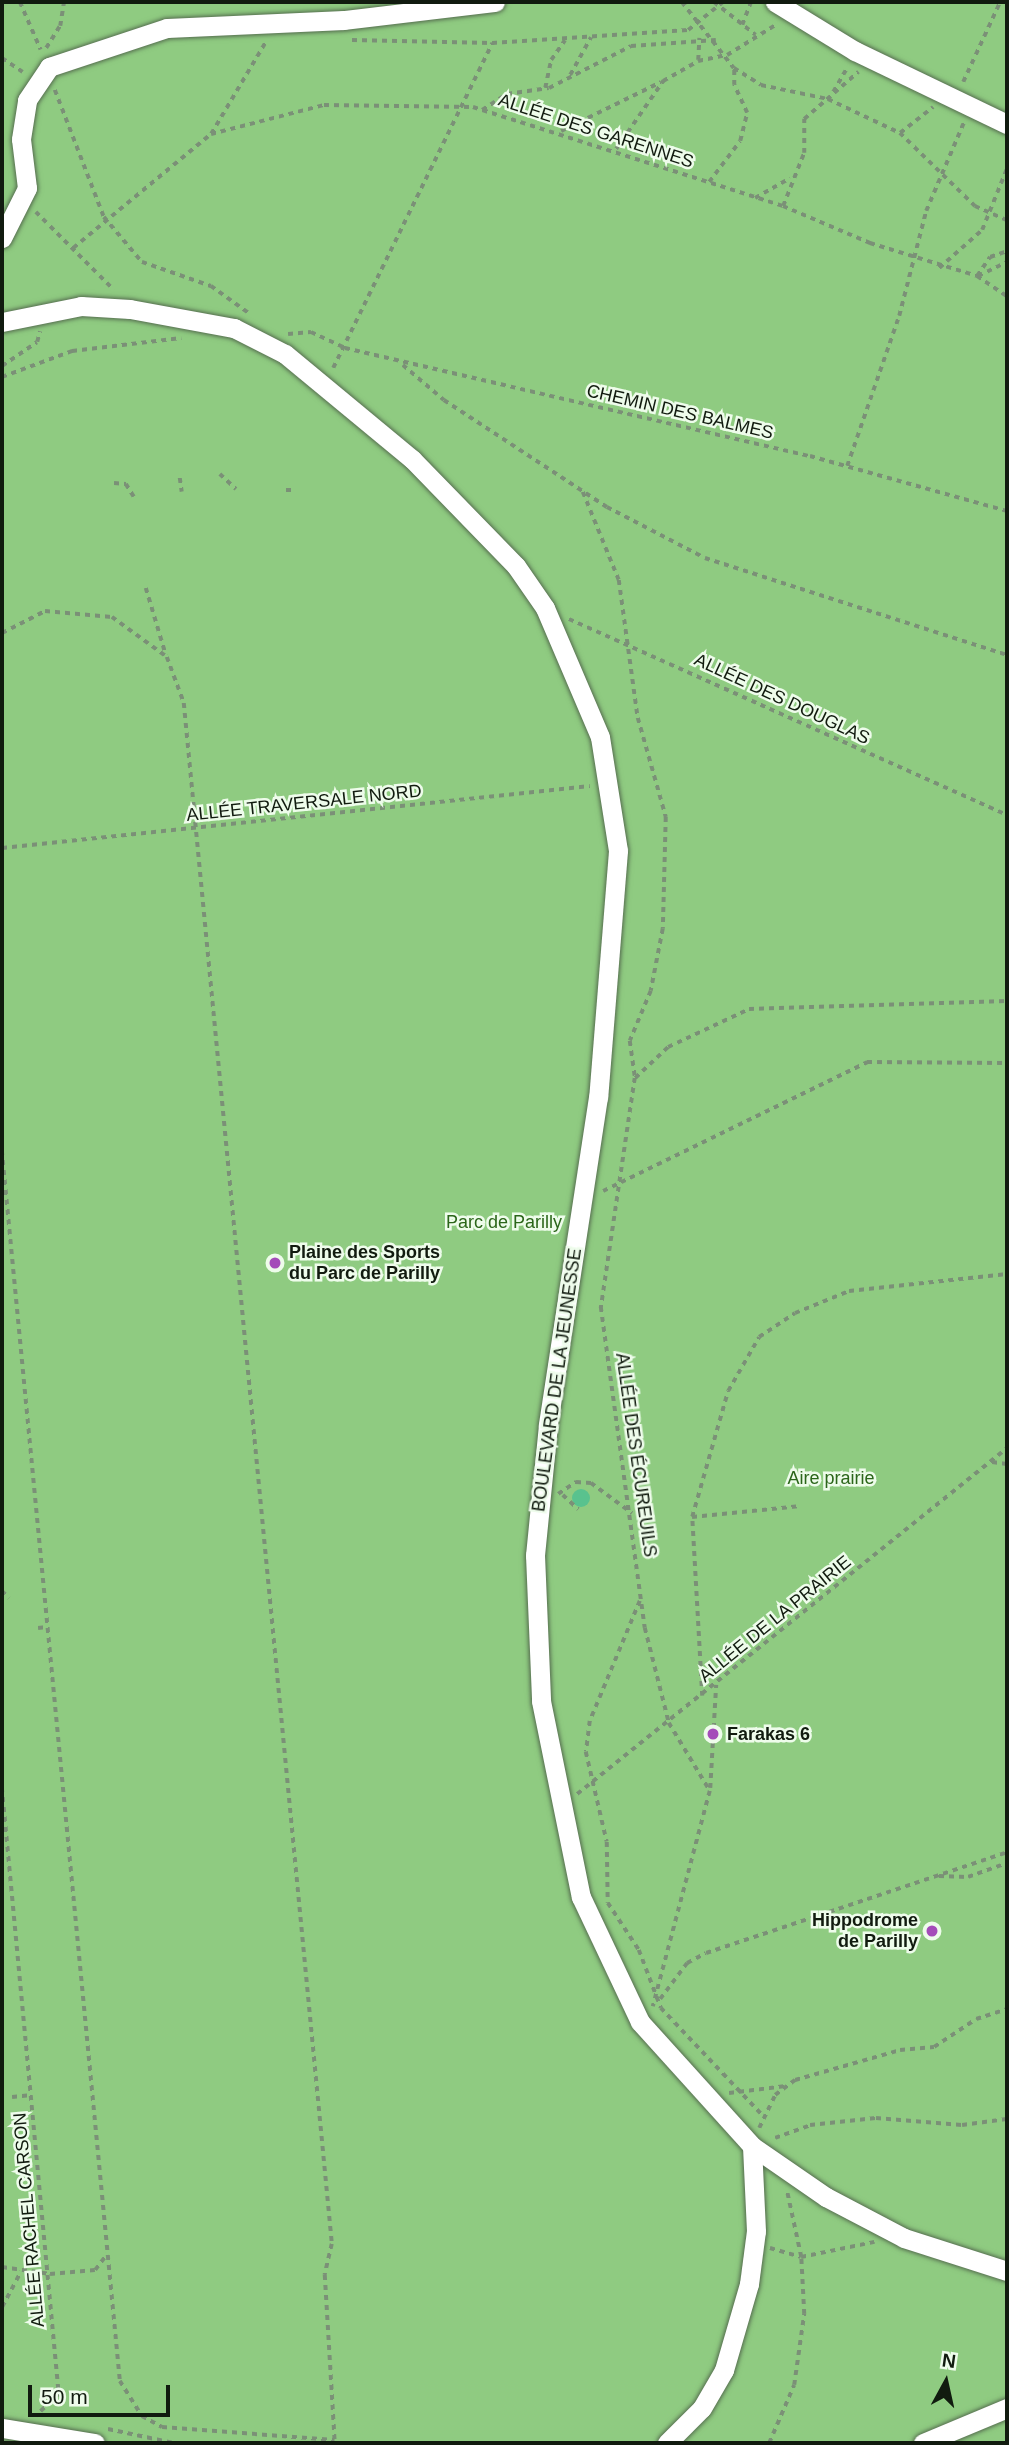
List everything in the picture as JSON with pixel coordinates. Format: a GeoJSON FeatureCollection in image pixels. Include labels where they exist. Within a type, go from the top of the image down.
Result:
{"type":"FeatureCollection","features":[{"type":"Feature","properties":{"kind":"street"},"geometry":{"type":"LineString","coordinates":[[2,238],[26,188],[21,139],[27,100],[43,67],[150,31],[271,23],[495,2]]}},
{"type":"Feature","properties":{"kind":"street"},"geometry":{"type":"LineString","coordinates":[[775,2],[874,61],[1007,124]]}},
{"type":"Feature","properties":{"kind":"street","name":"BOULEVARD DE LA JEUNESSE"},"geometry":{"type":"LineString","coordinates":[[2,322],[70,307],[130,309],[234,328],[261,342],[330,387],[486,531],[545,608],[600,737],[609,782],[619,901],[583,1192],[540,1493],[537,1663],[559,1808],[581,1897],[640,2022],[710,2105],[752,2146],[780,2166],[889,2230],[1007,2271]]}},
{"type":"Feature","properties":{"kind":"street"},"geometry":{"type":"LineString","coordinates":[[667,2443],[702,2408],[724,2370],[755,2243],[752,2146]]}},
{"type":"Feature","properties":{"kind":"street"},"geometry":{"type":"LineString","coordinates":[[923,2443],[1007,2408]]}},
{"type":"Feature","properties":{"kind":"street"},"geometry":{"type":"LineString","coordinates":[[2,2428],[99,2437]]}},
{"type":"Feature","properties":{"kind":"path"},"geometry":{"type":"LineString","coordinates":[[20,2],[70,143],[104,217],[142,262],[247,306],[261,342]]}},
{"type":"Feature","properties":{"kind":"path"},"geometry":{"type":"LineString","coordinates":[[43,67],[60,26],[64,2]]}},
{"type":"Feature","properties":{"kind":"path"},"geometry":{"type":"LineString","coordinates":[[682,2],[719,41],[734,68],[734,85],[747,113],[740,141],[709,183]]}},
{"type":"Feature","properties":{"kind":"path"},"geometry":{"type":"LineString","coordinates":[[714,2],[724,3],[742,26],[756,35]]}},
{"type":"Feature","properties":{"kind":"path"},"geometry":{"type":"LineString","coordinates":[[742,26],[751,2]]}},
{"type":"Feature","properties":{"kind":"path"},"geometry":{"type":"LineString","coordinates":[[900,133],[925,118],[948,96],[1000,2]]}},
{"type":"Feature","properties":{"kind":"path"},"geometry":{"type":"LineString","coordinates":[[339,38],[492,43],[565,40],[664,27],[688,30],[697,20],[724,3]]}},
{"type":"Feature","properties":{"kind":"path"},"geometry":{"type":"LineString","coordinates":[[561,131],[698,61],[727,55],[793,15]]}},
{"type":"Feature","properties":{"kind":"path"},"geometry":{"type":"LineString","coordinates":[[73,248],[104,217],[211,134],[260,57],[271,23]]}},
{"type":"Feature","properties":{"kind":"path"},"geometry":{"type":"LineString","coordinates":[[570,76],[592,37]]}},
{"type":"Feature","properties":{"kind":"path"},"geometry":{"type":"LineString","coordinates":[[482,110],[507,94],[545,88],[631,46],[699,38],[719,41]]}},
{"type":"Feature","properties":{"kind":"path"},"geometry":{"type":"LineString","coordinates":[[698,61],[699,38]]}},
{"type":"Feature","properties":{"kind":"path"},"geometry":{"type":"LineString","coordinates":[[545,88],[551,60],[565,40]]}},
{"type":"Feature","properties":{"kind":"path"},"geometry":{"type":"LineString","coordinates":[[330,387],[328,375],[345,348],[463,110],[492,43]]}},
{"type":"Feature","properties":{"kind":"path"},"geometry":{"type":"LineString","coordinates":[[828,99],[855,51]]}},
{"type":"Feature","properties":{"kind":"path"},"geometry":{"type":"LineString","coordinates":[[2,58],[43,67]]}},
{"type":"Feature","properties":{"kind":"path"},"geometry":{"type":"LineString","coordinates":[[783,206],[792,177],[804,153],[804,119],[874,61]]}},
{"type":"Feature","properties":{"kind":"path"},"geometry":{"type":"LineString","coordinates":[[734,68],[761,85],[828,99],[900,133],[986,211],[1007,220]]}},
{"type":"Feature","properties":{"kind":"path"},"geometry":{"type":"LineString","coordinates":[[616,149],[663,81]]}},
{"type":"Feature","properties":{"kind":"path","name":"ALLÉE DES GARENNES"},"geometry":{"type":"LineString","coordinates":[[211,134],[324,105],[482,110],[561,131],[783,206],[911,258],[939,268],[977,276],[1007,296]]}},
{"type":"Feature","properties":{"kind":"path"},"geometry":{"type":"LineString","coordinates":[[846,466],[899,316],[911,258],[941,173],[971,107]]}},
{"type":"Feature","properties":{"kind":"path"},"geometry":{"type":"LineString","coordinates":[[939,268],[982,230],[986,211],[1007,167]]}},
{"type":"Feature","properties":{"kind":"path"},"geometry":{"type":"LineString","coordinates":[[755,198],[792,177]]}},
{"type":"Feature","properties":{"kind":"path"},"geometry":{"type":"LineString","coordinates":[[34,210],[130,309]]}},
{"type":"Feature","properties":{"kind":"path"},"geometry":{"type":"LineString","coordinates":[[977,276],[990,257],[1007,251]]}},
{"type":"Feature","properties":{"kind":"path"},"geometry":{"type":"LineString","coordinates":[[977,276],[1007,262]]}},
{"type":"Feature","properties":{"kind":"path"},"geometry":{"type":"LineString","coordinates":[[2,366],[37,342],[41,329]]}},
{"type":"Feature","properties":{"kind":"path","name":"CHEMIN DES BALMES"},"geometry":{"type":"LineString","coordinates":[[261,342],[311,332],[345,348],[401,363],[846,466],[1007,511]]}},
{"type":"Feature","properties":{"kind":"path"},"geometry":{"type":"LineString","coordinates":[[2,377],[72,351],[189,337]]}},
{"type":"Feature","properties":{"kind":"path"},"geometry":{"type":"LineString","coordinates":[[401,363],[444,400],[595,499],[705,558],[1007,655]]}},
{"type":"Feature","properties":{"kind":"path"},"geometry":{"type":"LineString","coordinates":[[220,474],[236,489]]}},
{"type":"Feature","properties":{"kind":"path"},"geometry":{"type":"LineString","coordinates":[[180,478],[182,492]]}},
{"type":"Feature","properties":{"kind":"path"},"geometry":{"type":"LineString","coordinates":[[114,483],[126,484],[134,497]]}},
{"type":"Feature","properties":{"kind":"path"},"geometry":{"type":"LineString","coordinates":[[286,490],[293,490]]}},
{"type":"Feature","properties":{"kind":"path"},"geometry":{"type":"LineString","coordinates":[[2,1150],[120,2381],[142,2416],[162,2427],[335,2442],[325,2275],[332,2244],[184,703],[146,588]]}},
{"type":"Feature","properties":{"kind":"path","name":"ALLÉE DES DOUGLAS"},"geometry":{"type":"LineString","coordinates":[[545,608],[1007,815]]}},
{"type":"Feature","properties":{"kind":"path"},"geometry":{"type":"LineString","coordinates":[[2,633],[45,611],[93,611],[134,629],[167,657]]}},
{"type":"Feature","properties":{"kind":"path","name":"ALLÉE TRAVERSALE NORD"},"geometry":{"type":"LineString","coordinates":[[2,848],[609,782]]}},
{"type":"Feature","properties":{"kind":"path"},"geometry":{"type":"LineString","coordinates":[[635,1078],[668,1046],[749,1009],[1007,1001]]}},
{"type":"Feature","properties":{"kind":"path"},"geometry":{"type":"LineString","coordinates":[[583,1192],[618,1188],[705,1136],[867,1062],[1007,1063]]}},
{"type":"Feature","properties":{"kind":"path","name":"ALLÉE DES ÉCUREUILS"},"geometry":{"type":"LineString","coordinates":[[618,1188],[601,1307],[632,1513],[641,1599],[669,1723],[710,1791]]}},
{"type":"Feature","properties":{"kind":"path"},"geometry":{"type":"LineString","coordinates":[[702,1696],[692,1517],[728,1391],[759,1337],[795,1313],[849,1292],[1007,1274]]}},
{"type":"Feature","properties":{"kind":"path","name":"ALLÉE DE LA PRAIRIE"},"geometry":{"type":"LineString","coordinates":[[559,1808],[669,1723],[1007,1448]]}},
{"type":"Feature","properties":{"kind":"path"},"geometry":{"type":"LineString","coordinates":[[991,1462],[1007,1464]]}},
{"type":"Feature","properties":{"kind":"path"},"geometry":{"type":"LineString","coordinates":[[563,1495],[576,1482],[591,1483],[632,1513]]}},
{"type":"Feature","properties":{"kind":"path"},"geometry":{"type":"LineString","coordinates":[[540,1493],[563,1495],[578,1509]]}},
{"type":"Feature","properties":{"kind":"path"},"geometry":{"type":"LineString","coordinates":[[692,1517],[800,1506]]}},
{"type":"Feature","properties":{"kind":"path"},"geometry":{"type":"LineString","coordinates":[[2,1591],[9,1598]]}},
{"type":"Feature","properties":{"kind":"path"},"geometry":{"type":"LineString","coordinates":[[641,1599],[590,1721],[586,1752],[607,1842],[608,1903],[639,1950],[659,2000],[735,2089],[763,2116]]}},
{"type":"Feature","properties":{"kind":"path"},"geometry":{"type":"LineString","coordinates":[[37,1628],[47,1627]]}},
{"type":"Feature","properties":{"kind":"path"},"geometry":{"type":"LineString","coordinates":[[659,2000],[710,1791],[716,1685]]}},
{"type":"Feature","properties":{"kind":"path","name":"ALLÉE RACHEL CARSON"},"geometry":{"type":"LineString","coordinates":[[2,1787],[50,2274],[59,2394],[38,2410],[33,2430]]}},
{"type":"Feature","properties":{"kind":"path"},"geometry":{"type":"LineString","coordinates":[[2,1844],[7,1840]]}},
{"type":"Feature","properties":{"kind":"path"},"geometry":{"type":"LineString","coordinates":[[640,2022],[687,1963],[706,1953],[1007,1852]]}},
{"type":"Feature","properties":{"kind":"path"},"geometry":{"type":"LineString","coordinates":[[937,1876],[968,1877],[1007,1863]]}},
{"type":"Feature","properties":{"kind":"path"},"geometry":{"type":"LineString","coordinates":[[710,2105],[735,2089],[788,2086],[865,2058],[934,2047],[976,2019],[1007,2008]]}},
{"type":"Feature","properties":{"kind":"path"},"geometry":{"type":"LineString","coordinates":[[752,2146],[763,2116],[788,2086]]}},
{"type":"Feature","properties":{"kind":"path"},"geometry":{"type":"LineString","coordinates":[[12,2097],[32,2095]]}},
{"type":"Feature","properties":{"kind":"path"},"geometry":{"type":"LineString","coordinates":[[752,2146],[810,2125],[1007,2119]]}},
{"type":"Feature","properties":{"kind":"path"},"geometry":{"type":"LineString","coordinates":[[769,2443],[794,2385],[804,2314],[802,2257],[780,2166]]}},
{"type":"Feature","properties":{"kind":"path"},"geometry":{"type":"LineString","coordinates":[[755,2243],[802,2257],[868,2248],[889,2230]]}},
{"type":"Feature","properties":{"kind":"path"},"geometry":{"type":"LineString","coordinates":[[2,2267],[21,2272],[50,2274],[95,2270],[107,2252]]}},
{"type":"Feature","properties":{"kind":"path"},"geometry":{"type":"LineString","coordinates":[[2,2307],[21,2272]]}},
{"type":"Feature","properties":{"kind":"path"},"geometry":{"type":"LineString","coordinates":[[99,2437],[174,2443]]}},
{"type":"Feature","properties":{"kind":"green space","name":"Parc de Parilly"},"geometry":{"type":"Polygon","coordinates":[[[2,2],[1007,2],[1007,2443],[2,2443],[2,2]]]}},
{"type":"Feature","properties":{"kind":"building"},"geometry":{"type":"Polygon","coordinates":[[[577,1489],[585,1489],[590,1498],[588,1505],[577,1507],[572,1502],[572,1494],[577,1489]]]}},
{"type":"Feature","properties":{"kind":"place","name":"Plaine des Sports du Parc de Parilly"},"geometry":{"type":"Point","coordinates":[275,1263]}},
{"type":"Feature","properties":{"kind":"place","name":"Farakas 6"},"geometry":{"type":"Point","coordinates":[713,1734]}},
{"type":"Feature","properties":{"kind":"place","name":"Hippodrome de Parilly"},"geometry":{"type":"Point","coordinates":[932,1931]}},
{"type":"Feature","properties":{"kind":"park label","name":"Aire prairie"},"geometry":{"type":"Point","coordinates":[831,1478]}}]}
